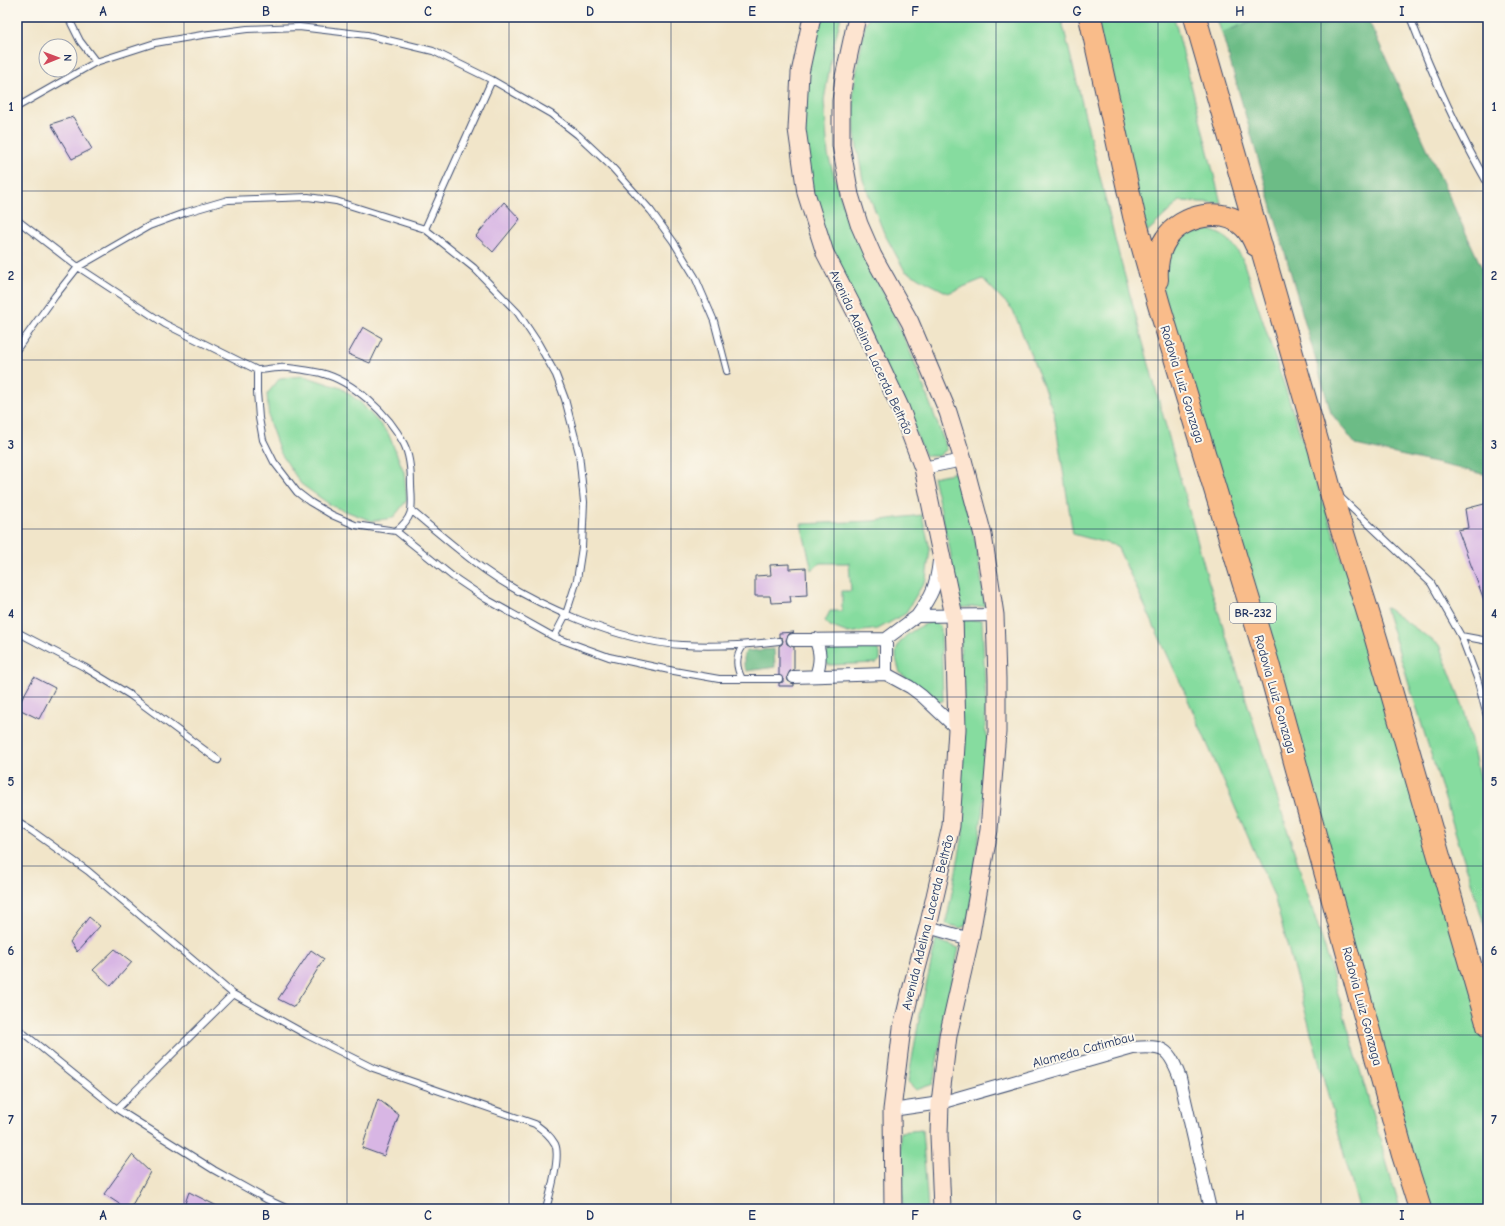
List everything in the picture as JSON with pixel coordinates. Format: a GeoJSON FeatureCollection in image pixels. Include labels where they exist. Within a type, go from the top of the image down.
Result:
{"type":"FeatureCollection","features":[{"type":"Feature","properties":{"kind":"highway","name":"Rodovia Luiz Gonzaga"},"geometry":{"type":"LineString","coordinates":[[1090,17],[1134,216],[1159,305],[1267,660],[1401,1148],[1420,1209]]}},
{"type":"Feature","properties":{"kind":"highway"},"geometry":{"type":"LineString","coordinates":[[1195,17],[1320,451],[1328,486],[1371,622],[1431,823],[1488,1026]]}},
{"type":"Feature","properties":{"kind":"highway"},"geometry":{"type":"LineString","coordinates":[[1159,305],[1156,271],[1159,253],[1167,238],[1179,226],[1194,218],[1212,215],[1229,218],[1244,226],[1252,235],[1269,277]]}},
{"type":"Feature","properties":{"kind":"main road","name":"Avenida Adelina Lacerda Beltrão"},"geometry":{"type":"LineString","coordinates":[[812,17],[800,73],[797,129],[806,193],[825,253],[858,317],[900,407],[923,468],[954,616],[956,729],[951,826],[928,927],[902,1028],[892,1110],[893,1209]]}},
{"type":"Feature","properties":{"kind":"main road"},"geometry":{"type":"LineString","coordinates":[[857,17],[844,77],[841,101],[841,145],[850,195],[859,224],[873,256],[910,322],[948,412],[963,460],[983,536],[994,614],[997,679],[997,732],[988,830],[970,939],[948,1036],[940,1103],[939,1136],[942,1209]]}},
{"type":"Feature","properties":{"kind":"street"},"geometry":{"type":"LineString","coordinates":[[923,468],[963,460]]}},
{"type":"Feature","properties":{"kind":"street"},"geometry":{"type":"LineString","coordinates":[[793,640],[886,639],[916,616],[930,598],[936,585],[940,546]]}},
{"type":"Feature","properties":{"kind":"street"},"geometry":{"type":"LineString","coordinates":[[916,616],[994,614]]}},
{"type":"Feature","properties":{"kind":"street"},"geometry":{"type":"LineString","coordinates":[[815,639],[820,658],[820,666],[816,676]]}},
{"type":"Feature","properties":{"kind":"street"},"geometry":{"type":"LineString","coordinates":[[886,639],[886,674]]}},
{"type":"Feature","properties":{"kind":"street"},"geometry":{"type":"LineString","coordinates":[[794,677],[886,674],[910,687],[922,696],[956,729]]}},
{"type":"Feature","properties":{"kind":"street"},"geometry":{"type":"LineString","coordinates":[[928,927],[970,939]]}},
{"type":"Feature","properties":{"kind":"street","name":"Alameda Catimbau"},"geometry":{"type":"LineString","coordinates":[[892,1110],[940,1103],[1133,1048],[1150,1046],[1164,1050],[1174,1063],[1180,1078],[1210,1209]]}},
{"type":"Feature","properties":{"kind":"lane"},"geometry":{"type":"LineString","coordinates":[[68,17],[80,41],[96,62]]}},
{"type":"Feature","properties":{"kind":"lane"},"geometry":{"type":"LineString","coordinates":[[1410,17],[1425,56],[1448,106],[1472,156],[1488,184]]}},
{"type":"Feature","properties":{"kind":"lane"},"geometry":{"type":"LineString","coordinates":[[17,107],[96,62],[155,43],[202,35],[247,29],[299,27],[367,36],[433,51],[492,80],[551,114],[578,135],[611,166],[651,211],[673,241],[695,277],[714,321],[728,370]]}},
{"type":"Feature","properties":{"kind":"lane"},"geometry":{"type":"LineString","coordinates":[[425,229],[492,80]]}},
{"type":"Feature","properties":{"kind":"lane"},"geometry":{"type":"LineString","coordinates":[[17,349],[55,296],[78,268],[149,226],[187,212],[228,200],[308,197],[336,202],[425,229],[474,268],[518,313],[538,343],[556,375],[565,399],[579,453],[584,502],[582,547],[577,580],[566,614],[554,637]]}},
{"type":"Feature","properties":{"kind":"lane"},"geometry":{"type":"LineString","coordinates":[[17,220],[78,268],[165,324],[258,370],[280,368],[322,373],[345,383],[368,398],[390,422],[404,444],[411,469],[412,511],[404,524],[396,530]]}},
{"type":"Feature","properties":{"kind":"lane"},"geometry":{"type":"LineString","coordinates":[[258,370],[258,405],[263,440],[274,462],[297,492],[310,502],[332,515],[355,524],[396,530],[452,576],[486,599],[554,637],[610,657],[696,675],[719,679],[779,679]]}},
{"type":"Feature","properties":{"kind":"lane"},"geometry":{"type":"LineString","coordinates":[[1328,486],[1431,583],[1461,636],[1477,678],[1488,720]]}},
{"type":"Feature","properties":{"kind":"lane"},"geometry":{"type":"LineString","coordinates":[[412,511],[485,571],[525,595],[566,614],[602,628],[638,638],[681,645],[742,646],[779,641]]}},
{"type":"Feature","properties":{"kind":"lane"},"geometry":{"type":"LineString","coordinates":[[17,632],[84,667],[130,695],[218,760]]}},
{"type":"Feature","properties":{"kind":"lane"},"geometry":{"type":"LineString","coordinates":[[1461,636],[1488,642]]}},
{"type":"Feature","properties":{"kind":"lane"},"geometry":{"type":"LineString","coordinates":[[742,646],[738,653],[737,663],[742,679]]}},
{"type":"Feature","properties":{"kind":"lane"},"geometry":{"type":"LineString","coordinates":[[17,822],[88,870],[233,994],[307,1035],[373,1068],[535,1124],[548,1133],[556,1146],[557,1164],[546,1209]]}},
{"type":"Feature","properties":{"kind":"lane"},"geometry":{"type":"LineString","coordinates":[[117,1109],[233,994]]}},
{"type":"Feature","properties":{"kind":"lane"},"geometry":{"type":"LineString","coordinates":[[17,1028],[117,1109],[214,1170],[266,1199],[288,1209]]}},
{"type":"Feature","properties":{"kind":"green space"},"geometry":{"type":"Polygon","coordinates":[[[813,17],[841,17],[833,48],[824,100],[828,155],[843,205],[914,361],[947,449],[939,456],[926,456],[834,258],[811,195],[801,130],[813,17]]]}},
{"type":"Feature","properties":{"kind":"green space"},"geometry":{"type":"Polygon","coordinates":[[[869,17],[1061,17],[1119,255],[1207,576],[1326,952],[1400,1209],[1359,1209],[1274,896],[1181,684],[1117,546],[1073,534],[1054,413],[1013,310],[983,279],[948,293],[905,271],[884,233],[863,180],[855,136],[853,91],[865,24],[869,17]]]}},
{"type":"Feature","properties":{"kind":"green space"},"geometry":{"type":"Polygon","coordinates":[[[1092,17],[1174,17],[1221,203],[1180,201],[1147,232],[1092,17]]]}},
{"type":"Feature","properties":{"kind":"green space"},"geometry":{"type":"Polygon","coordinates":[[[1216,17],[1261,17],[1222,33],[1216,17]]]}},
{"type":"Feature","properties":{"kind":"green space"},"geometry":{"type":"Polygon","coordinates":[[[1261,17],[1367,17],[1481,266],[1488,276],[1488,475],[1356,445],[1331,413],[1222,33],[1261,17]]]}},
{"type":"Feature","properties":{"kind":"green space"},"geometry":{"type":"Polygon","coordinates":[[[1210,230],[1229,240],[1242,258],[1437,845],[1488,1026],[1488,1209],[1419,1209],[1161,286],[1164,253],[1175,242],[1184,236],[1194,232],[1210,230]]]}},
{"type":"Feature","properties":{"kind":"green space"},"geometry":{"type":"Polygon","coordinates":[[[304,376],[341,388],[360,402],[388,433],[404,472],[407,500],[393,518],[372,521],[332,506],[301,484],[280,452],[269,421],[267,394],[280,378],[304,376]]]}},
{"type":"Feature","properties":{"kind":"green space"},"geometry":{"type":"Polygon","coordinates":[[[957,472],[977,548],[985,606],[958,608],[950,550],[933,477],[957,472]]]}},
{"type":"Feature","properties":{"kind":"green space"},"geometry":{"type":"Polygon","coordinates":[[[922,515],[930,549],[926,579],[905,614],[878,629],[848,633],[830,626],[825,621],[830,611],[842,611],[842,591],[851,591],[849,563],[820,563],[812,570],[801,524],[873,521],[922,515]]]}},
{"type":"Feature","properties":{"kind":"green space"},"geometry":{"type":"Polygon","coordinates":[[[1385,607],[1439,645],[1464,709],[1488,817],[1485,927],[1385,607]]]}},
{"type":"Feature","properties":{"kind":"green space"},"geometry":{"type":"Polygon","coordinates":[[[961,620],[982,620],[986,707],[985,730],[991,744],[968,924],[961,928],[946,924],[964,829],[958,824],[961,620]]]}},
{"type":"Feature","properties":{"kind":"green space"},"geometry":{"type":"Polygon","coordinates":[[[934,621],[941,628],[943,701],[935,702],[925,691],[900,673],[896,655],[900,643],[909,633],[934,621]]]}},
{"type":"Feature","properties":{"kind":"green space"},"geometry":{"type":"Polygon","coordinates":[[[876,647],[880,653],[880,660],[877,663],[829,665],[824,661],[825,654],[832,649],[876,647]]]}},
{"type":"Feature","properties":{"kind":"green space"},"geometry":{"type":"Polygon","coordinates":[[[774,649],[775,667],[747,671],[744,666],[744,654],[747,651],[774,649]]]}},
{"type":"Feature","properties":{"kind":"green space"},"geometry":{"type":"Polygon","coordinates":[[[936,940],[959,948],[933,1084],[916,1090],[908,1082],[920,1014],[936,940]]]}},
{"type":"Feature","properties":{"kind":"green space"},"geometry":{"type":"Polygon","coordinates":[[[922,1130],[928,1209],[903,1209],[900,1132],[922,1130]]]}},
{"type":"Feature","properties":{"kind":"building"},"geometry":{"type":"Polygon","coordinates":[[[73,117],[92,149],[72,159],[51,124],[73,117]]]}},
{"type":"Feature","properties":{"kind":"building"},"geometry":{"type":"Polygon","coordinates":[[[504,202],[520,219],[493,252],[476,236],[504,202]]]}},
{"type":"Feature","properties":{"kind":"building"},"geometry":{"type":"Polygon","coordinates":[[[363,327],[382,338],[370,363],[348,354],[363,327]]]}},
{"type":"Feature","properties":{"kind":"building"},"geometry":{"type":"Polygon","coordinates":[[[1488,503],[1487,608],[1458,530],[1468,528],[1465,509],[1488,503]]]}},
{"type":"Feature","properties":{"kind":"building"},"geometry":{"type":"Polygon","coordinates":[[[789,564],[789,569],[806,568],[807,595],[790,596],[791,602],[771,603],[770,596],[755,596],[755,576],[771,575],[770,565],[789,564]]]}},
{"type":"Feature","properties":{"kind":"building"},"geometry":{"type":"Polygon","coordinates":[[[794,632],[789,634],[786,640],[787,644],[794,647],[794,670],[790,671],[787,677],[788,681],[794,684],[794,686],[779,686],[779,683],[783,682],[783,679],[779,675],[779,646],[783,641],[782,638],[779,637],[779,633],[794,632]]]}},
{"type":"Feature","properties":{"kind":"building"},"geometry":{"type":"Polygon","coordinates":[[[34,677],[55,688],[39,719],[17,708],[34,677]]]}},
{"type":"Feature","properties":{"kind":"building"},"geometry":{"type":"Polygon","coordinates":[[[89,917],[100,926],[77,952],[70,942],[89,917]]]}},
{"type":"Feature","properties":{"kind":"building"},"geometry":{"type":"Polygon","coordinates":[[[115,949],[132,962],[111,986],[93,970],[115,949]]]}},
{"type":"Feature","properties":{"kind":"building"},"geometry":{"type":"Polygon","coordinates":[[[311,950],[324,959],[294,1007],[278,999],[311,950]]]}},
{"type":"Feature","properties":{"kind":"building"},"geometry":{"type":"Polygon","coordinates":[[[378,1099],[399,1115],[384,1156],[362,1148],[378,1099]]]}},
{"type":"Feature","properties":{"kind":"building"},"geometry":{"type":"Polygon","coordinates":[[[132,1155],[150,1172],[130,1209],[127,1209],[104,1194],[132,1155]]]}},
{"type":"Feature","properties":{"kind":"building"},"geometry":{"type":"Polygon","coordinates":[[[189,1192],[223,1209],[183,1209],[189,1192]]]}}]}
